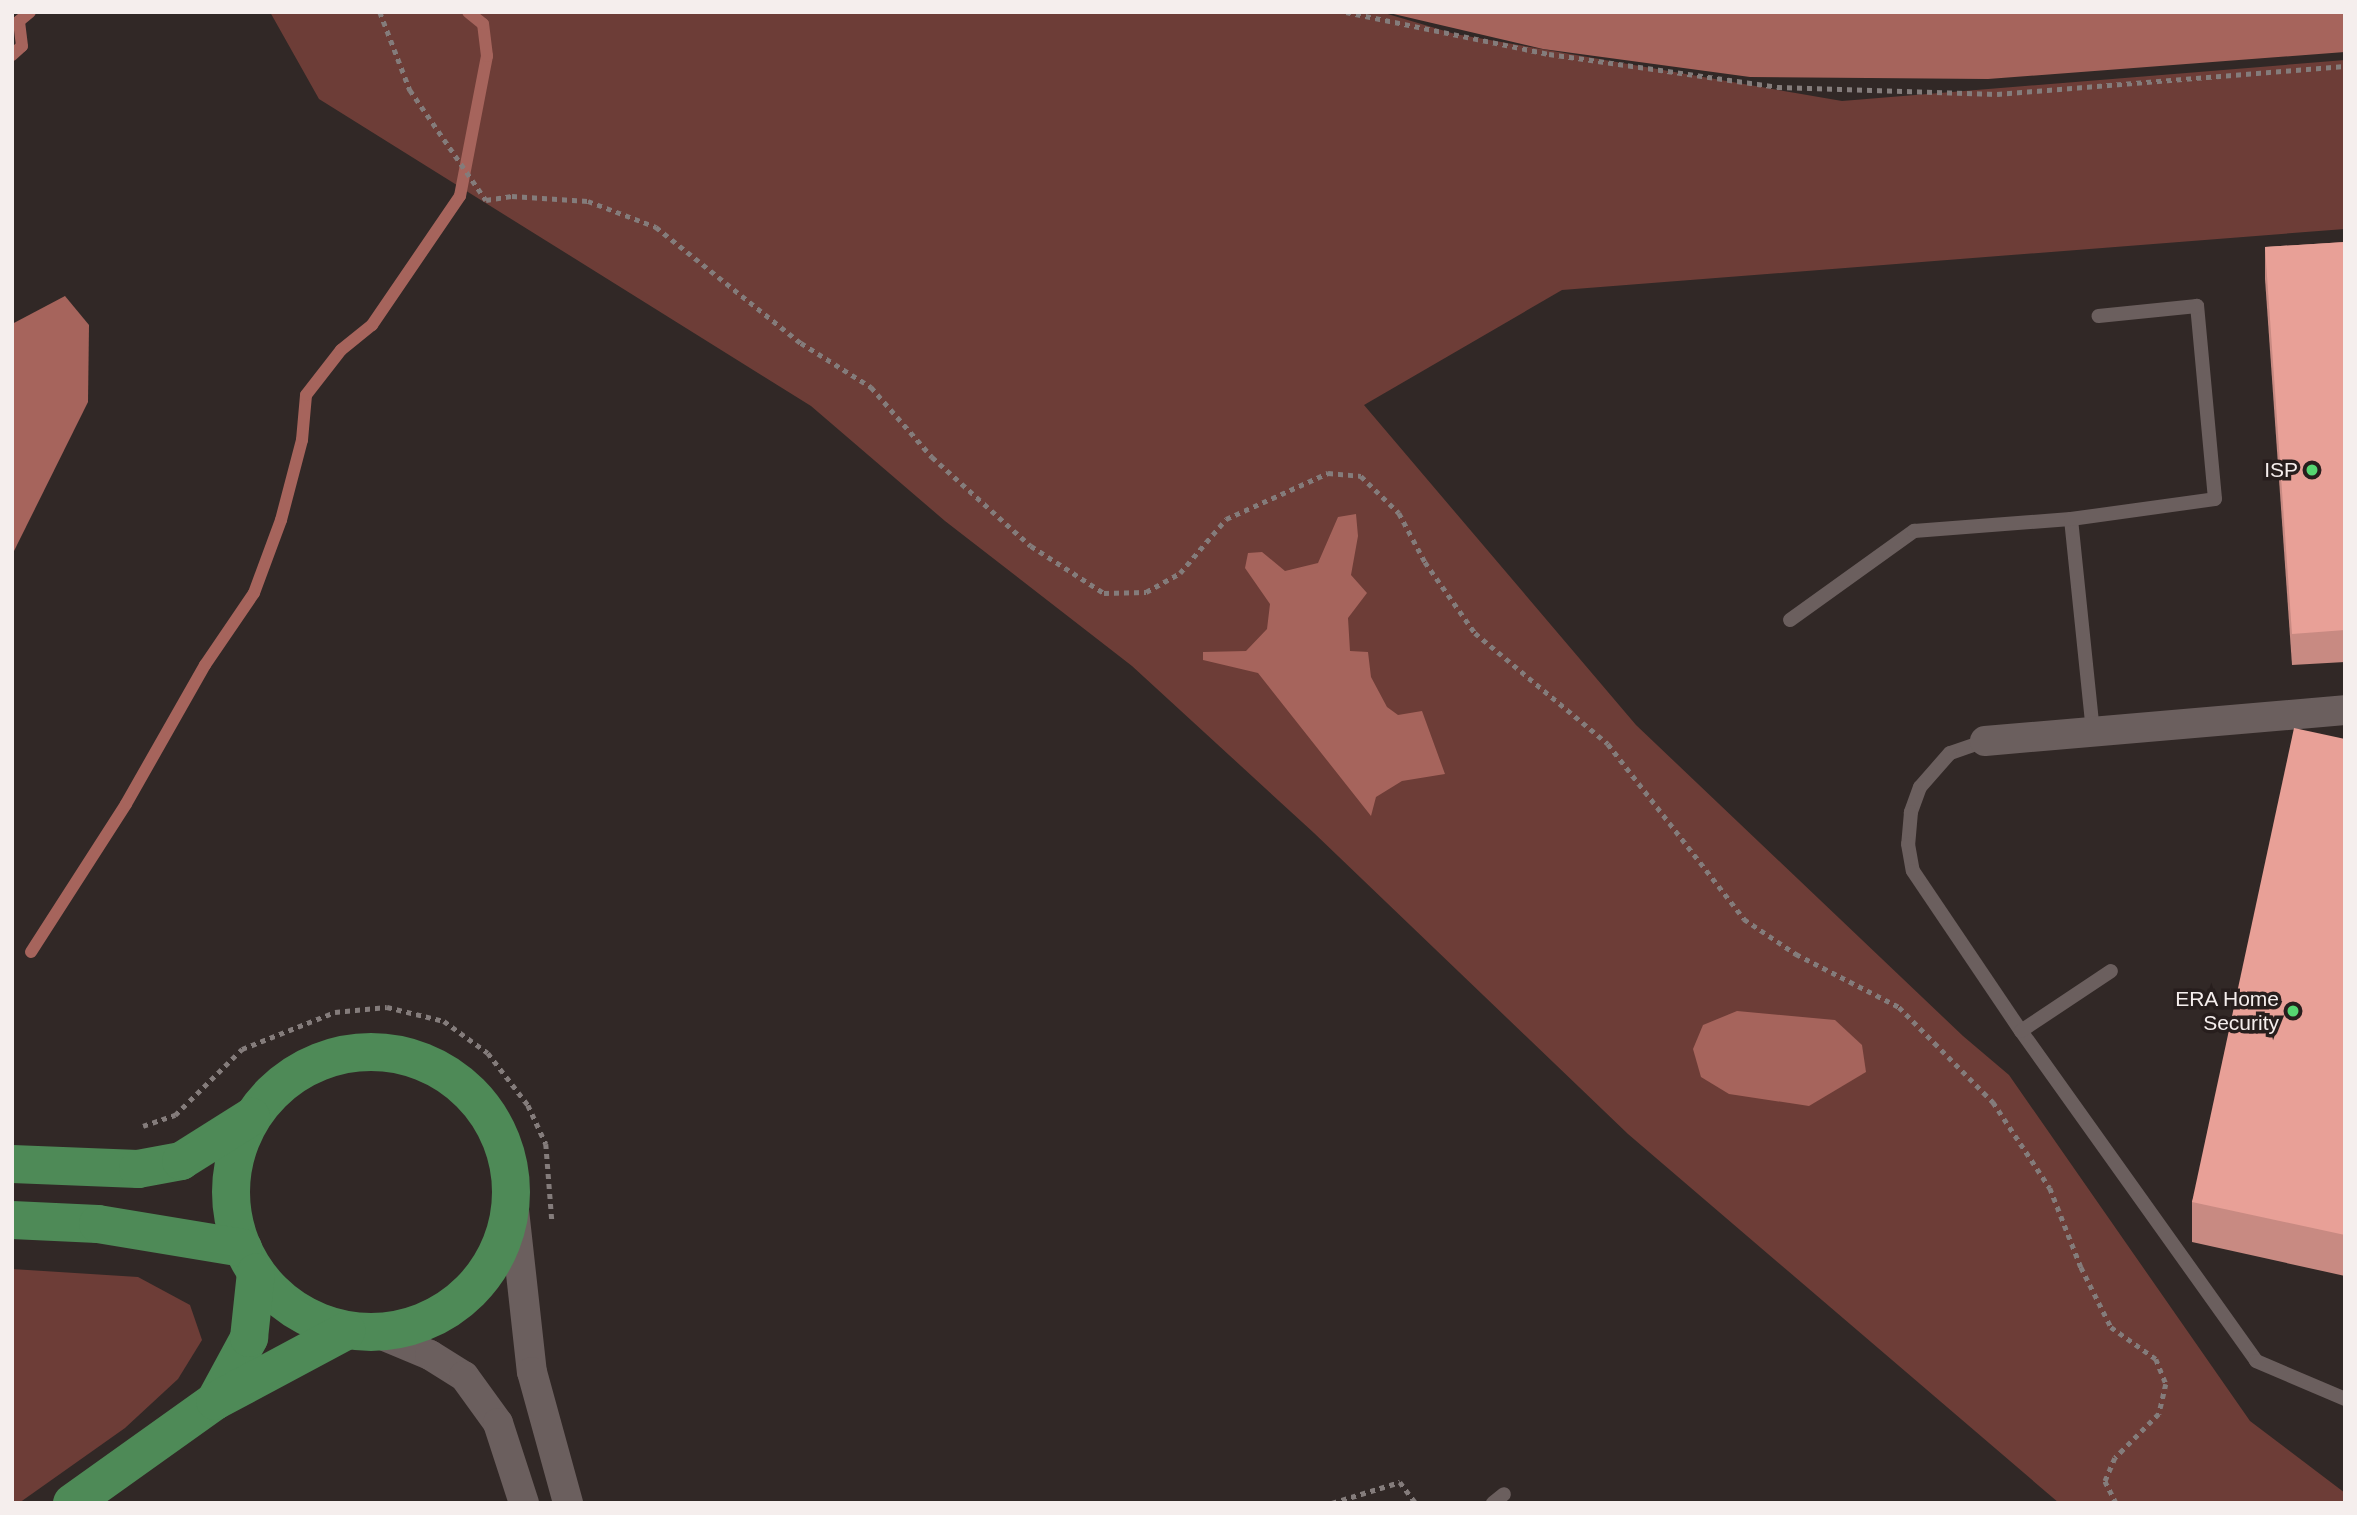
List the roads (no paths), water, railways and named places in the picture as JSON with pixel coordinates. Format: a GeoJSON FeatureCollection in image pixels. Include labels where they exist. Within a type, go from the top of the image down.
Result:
{"type":"FeatureCollection","features":[{"type":"Feature","properties":{"kind":"main road"},"geometry":{"type":"LineString","coordinates":[[12,1164],[138,1169],[181,1161],[251,1117],[293,1075],[332,1057],[375,1052],[417,1059],[455,1080],[485,1110],[505,1149],[512,1192],[505,1237],[483,1277],[450,1309],[408,1328],[362,1332],[215,1401],[72,1503]]}},
{"type":"Feature","properties":{"kind":"main road"},"geometry":{"type":"LineString","coordinates":[[251,1117],[232,1182],[234,1222],[249,1260],[295,1310],[362,1332]]}},
{"type":"Feature","properties":{"kind":"main road"},"geometry":{"type":"LineString","coordinates":[[12,1220],[98,1224],[249,1260]]}},
{"type":"Feature","properties":{"kind":"main road"},"geometry":{"type":"LineString","coordinates":[[215,1401],[249,1338],[249,1260]]}},
{"type":"Feature","properties":{"kind":"street"},"geometry":{"type":"LineString","coordinates":[[1985,740],[2345,710]]}},
{"type":"Feature","properties":{"kind":"street"},"geometry":{"type":"LineString","coordinates":[[512,1192],[532,1372],[568,1503]]}},
{"type":"Feature","properties":{"kind":"street"},"geometry":{"type":"LineString","coordinates":[[362,1332],[430,1355],[464,1376],[498,1423],[524,1503]]}},
{"type":"Feature","properties":{"kind":"lane"},"geometry":{"type":"LineString","coordinates":[[1790,620],[1913,531],[2071,519],[2215,499],[2197,306],[2099,316]]}},
{"type":"Feature","properties":{"kind":"lane"},"geometry":{"type":"LineString","coordinates":[[2071,519],[2092,731]]}},
{"type":"Feature","properties":{"kind":"lane"},"geometry":{"type":"LineString","coordinates":[[1985,740],[1950,753],[1933,770],[1911,812],[1908,844],[1913,870],[2021,1031],[2256,1361],[2345,1399]]}},
{"type":"Feature","properties":{"kind":"lane"},"geometry":{"type":"LineString","coordinates":[[2021,1031],[2111,971]]}},
{"type":"Feature","properties":{"kind":"waterway"},"geometry":{"type":"LineString","coordinates":[[12,55],[22,46],[19,21],[30,12]]}},
{"type":"Feature","properties":{"kind":"waterway"},"geometry":{"type":"LineString","coordinates":[[31,952],[126,804],[205,665],[254,593],[281,520],[302,440],[306,395],[341,350],[372,325],[460,196],[487,56],[483,24],[468,12]]}},
{"type":"Feature","properties":{"kind":"place","name":"ISP"},"geometry":{"type":"Point","coordinates":[2312,470]}},
{"type":"Feature","properties":{"kind":"place","name":"ERA Home Security"},"geometry":{"type":"Point","coordinates":[2293,1011]}}]}
